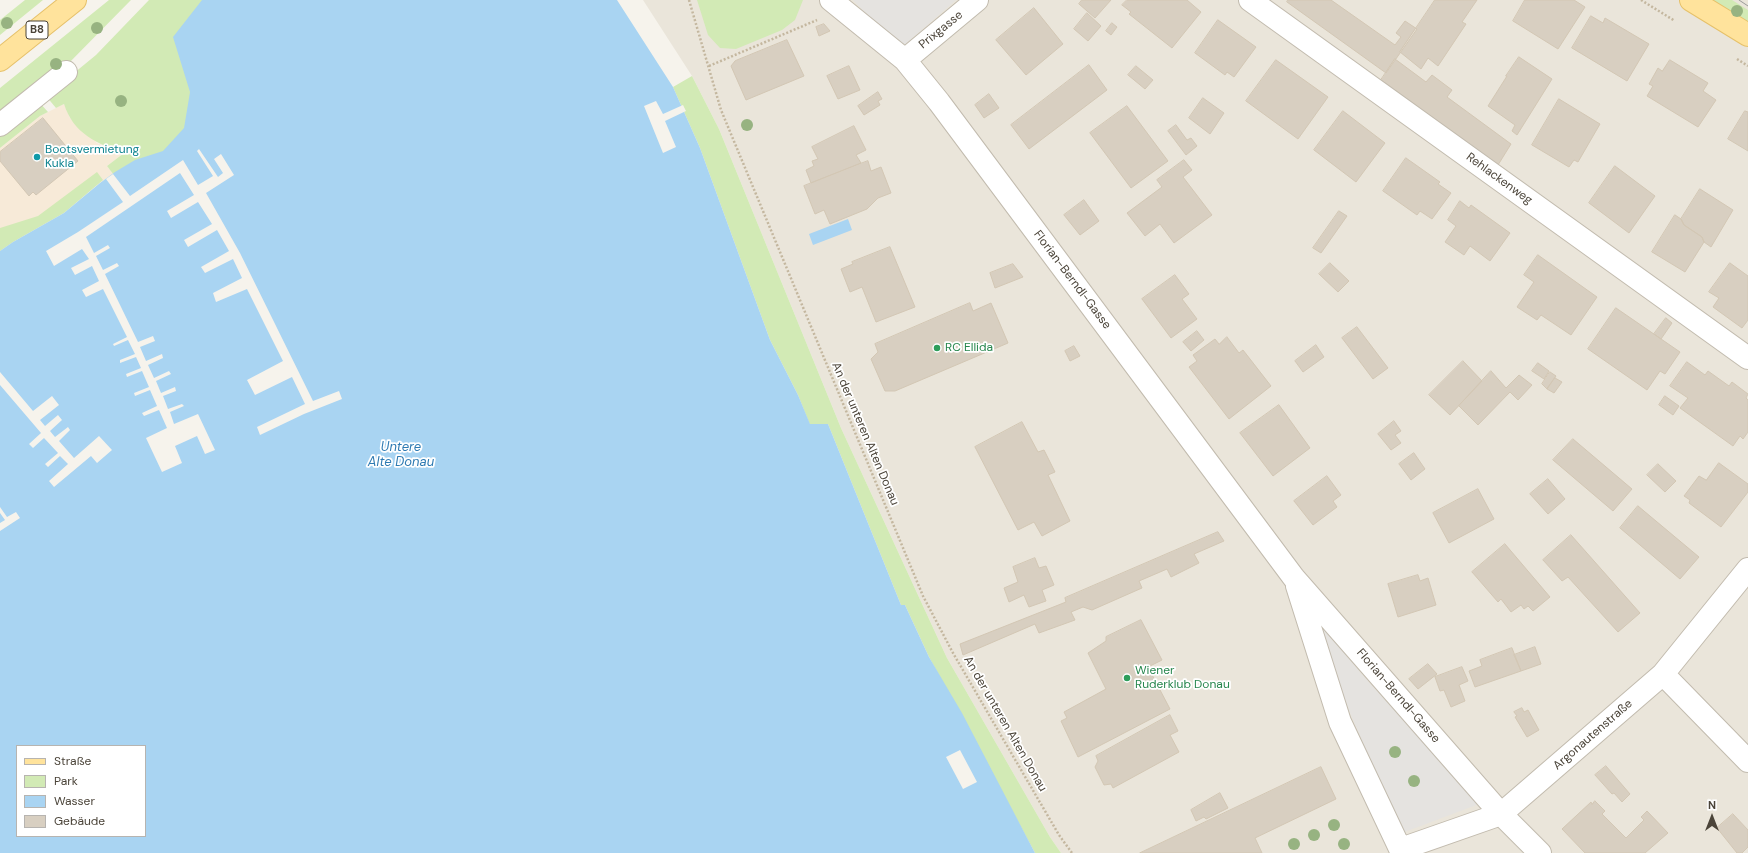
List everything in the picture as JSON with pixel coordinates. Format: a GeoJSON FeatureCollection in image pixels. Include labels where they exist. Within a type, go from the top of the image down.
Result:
{"type":"FeatureCollection","features":[{"type":"Feature","properties":{"kind":"main road","name":"B8"},"geometry":{"type":"LineString","coordinates":[[0,60],[75,0]]}},
{"type":"Feature","properties":{"kind":"main road"},"geometry":{"type":"LineString","coordinates":[[1691,0],[1748,35]]}},
{"type":"Feature","properties":{"kind":"street","name":"Prixgasse"},"geometry":{"type":"LineString","coordinates":[[904,60],[977,0]]}},
{"type":"Feature","properties":{"kind":"street","name":"Rehlackenweg"},"geometry":{"type":"LineString","coordinates":[[1250,0],[1748,358]]}},
{"type":"Feature","properties":{"kind":"street","name":"Florian-Berndl-Gasse"},"geometry":{"type":"LineString","coordinates":[[836,5],[904,60],[939,102],[1294,578],[1502,814],[1540,853]]}},
{"type":"Feature","properties":{"kind":"street"},"geometry":{"type":"LineString","coordinates":[[0,125],[66,72]]}},
{"type":"Feature","properties":{"kind":"street","name":"Argonautenstraße"},"geometry":{"type":"LineString","coordinates":[[1401,851],[1502,814],[1663,674],[1748,569]]}},
{"type":"Feature","properties":{"kind":"street","name":"Florian-Berndl-Gasse"},"geometry":{"type":"LineString","coordinates":[[1294,578],[1340,722],[1401,851]]}},
{"type":"Feature","properties":{"kind":"street"},"geometry":{"type":"LineString","coordinates":[[1663,674],[1748,762]]}},
{"type":"Feature","properties":{"kind":"path","name":"An der unteren Alten Donau"},"geometry":{"type":"LineString","coordinates":[[689,0],[721,110],[923,596],[953,653],[1059,835],[1072,853]]}},
{"type":"Feature","properties":{"kind":"path"},"geometry":{"type":"LineString","coordinates":[[709,66],[836,5]]}},
{"type":"Feature","properties":{"kind":"shaded area"},"geometry":{"type":"Polygon","coordinates":[[[643,0],[1748,0],[1748,853],[1061,853],[1050,837],[947,658],[841,428],[719,129],[692,76],[643,0]]]}},
{"type":"Feature","properties":{"kind":"shaded area"},"geometry":{"type":"Polygon","coordinates":[[[853,0],[956,0],[900,49],[853,0]]]}},
{"type":"Feature","properties":{"kind":"shaded area"},"geometry":{"type":"Polygon","coordinates":[[[64,104],[70,118],[97,143],[124,153],[107,166],[113,174],[0,251],[0,148],[40,116],[64,104]]]}},
{"type":"Feature","properties":{"kind":"shaded area"},"geometry":{"type":"Polygon","coordinates":[[[1319,622],[1359,671],[1479,804],[1402,833],[1347,706],[1319,622]]]}},
{"type":"Feature","properties":{"kind":"green space"},"geometry":{"type":"Polygon","coordinates":[[[25,0],[43,0],[0,35],[0,20],[25,0]]]}},
{"type":"Feature","properties":{"kind":"green space"},"geometry":{"type":"Polygon","coordinates":[[[109,0],[131,0],[66,66],[0,118],[0,88],[109,0]]]}},
{"type":"Feature","properties":{"kind":"green space"},"geometry":{"type":"Polygon","coordinates":[[[149,0],[211,0],[183,143],[113,174],[107,166],[124,153],[104,146],[87,136],[73,123],[64,104],[56,108],[46,96],[96,55],[149,0]]]}},
{"type":"Feature","properties":{"kind":"green space"},"geometry":{"type":"Polygon","coordinates":[[[697,0],[803,0],[795,20],[782,30],[736,49],[720,48],[708,35],[697,0]]]}},
{"type":"Feature","properties":{"kind":"green space"},"geometry":{"type":"Polygon","coordinates":[[[1703,0],[1732,0],[1748,10],[1748,28],[1703,0]]]}},
{"type":"Feature","properties":{"kind":"green space"},"geometry":{"type":"Polygon","coordinates":[[[692,76],[719,129],[841,428],[947,658],[1050,837],[1061,853],[1035,853],[929,657],[905,605],[901,605],[828,424],[810,425],[798,395],[770,340],[700,148],[673,87],[692,76]]]}},
{"type":"Feature","properties":{"kind":"green space"},"geometry":{"type":"Polygon","coordinates":[[[39,102],[48,112],[40,116],[0,148],[0,133],[39,102]]]}},
{"type":"Feature","properties":{"kind":"green space"},"geometry":{"type":"Polygon","coordinates":[[[97,172],[103,180],[64,213],[0,251],[0,228],[38,216],[97,172]]]}},
{"type":"Feature","properties":{"kind":"water","name":"Untere Alte Donau"},"geometry":{"type":"Polygon","coordinates":[[[202,0],[617,0],[673,87],[700,148],[770,340],[798,395],[810,424],[828,424],[901,605],[905,605],[929,657],[962,713],[1035,853],[0,853],[0,251],[64,213],[115,172],[135,160],[163,151],[184,128],[190,92],[173,37],[202,0]]]}},
{"type":"Feature","properties":{"kind":"water"},"geometry":{"type":"Polygon","coordinates":[[[848,219],[852,230],[813,245],[809,234],[848,219]]]}},
{"type":"Feature","properties":{"kind":"pier"},"geometry":{"type":"Polygon","coordinates":[[[656,101],[663,114],[683,105],[686,111],[665,121],[676,147],[663,153],[644,106],[656,101]]]}},
{"type":"Feature","properties":{"kind":"pier"},"geometry":{"type":"Polygon","coordinates":[[[199,149],[218,177],[223,173],[214,159],[221,154],[234,175],[206,193],[240,253],[313,401],[339,391],[342,399],[304,414],[260,435],[257,427],[305,404],[292,377],[255,395],[247,380],[283,361],[247,289],[216,302],[213,293],[242,278],[233,259],[205,273],[201,267],[229,251],[217,230],[188,247],[184,240],[212,224],[198,202],[171,218],[167,211],[194,195],[180,173],[86,237],[94,253],[108,245],[110,248],[96,256],[103,270],[117,263],[119,266],[105,274],[138,342],[153,336],[155,341],[140,347],[146,361],[162,354],[163,358],[148,365],[154,378],[169,371],[171,374],[156,381],[161,393],[175,387],[176,391],[163,396],[168,409],[182,404],[184,406],[170,412],[174,424],[198,414],[215,450],[205,454],[197,436],[175,446],[182,463],[162,472],[146,438],[167,428],[159,410],[144,416],[142,413],[157,406],[150,390],[135,396],[134,393],[149,387],[142,371],[127,377],[126,374],[141,368],[136,357],[120,363],[120,360],[135,354],[128,340],[114,346],[113,344],[127,337],[103,289],[86,297],[82,290],[99,281],[92,266],[75,275],[71,268],[89,259],[82,249],[54,266],[46,251],[123,202],[106,179],[113,174],[130,196],[183,160],[198,185],[213,176],[197,151],[199,149]]]}},
{"type":"Feature","properties":{"kind":"pier"},"geometry":{"type":"Polygon","coordinates":[[[0,372],[33,411],[52,396],[59,405],[40,420],[45,426],[58,415],[62,420],[50,431],[55,437],[68,427],[70,430],[59,441],[74,458],[99,436],[112,450],[97,463],[91,456],[54,487],[49,481],[68,464],[60,456],[48,467],[45,464],[58,453],[44,438],[33,448],[29,444],[41,433],[0,385],[0,372]]]}},
{"type":"Feature","properties":{"kind":"pier"},"geometry":{"type":"Polygon","coordinates":[[[0,507],[7,517],[16,512],[20,518],[0,531],[0,523],[5,520],[0,513],[0,507]]]}},
{"type":"Feature","properties":{"kind":"pier"},"geometry":{"type":"Polygon","coordinates":[[[960,750],[977,782],[963,789],[946,757],[960,750]]]}},
{"type":"Feature","properties":{"kind":"building"},"geometry":{"type":"Polygon","coordinates":[[[1082,0],[1111,0],[1095,18],[1079,4],[1082,0]]]}},
{"type":"Feature","properties":{"kind":"building"},"geometry":{"type":"Polygon","coordinates":[[[1127,0],[1187,0],[1201,12],[1172,48],[1129,14],[1131,12],[1122,5],[1127,0]]]}},
{"type":"Feature","properties":{"kind":"building"},"geometry":{"type":"Polygon","coordinates":[[[1288,0],[1331,0],[1395,45],[1401,37],[1396,33],[1405,21],[1417,29],[1386,73],[1287,2],[1288,0]]]}},
{"type":"Feature","properties":{"kind":"building"},"geometry":{"type":"Polygon","coordinates":[[[1435,0],[1477,0],[1462,22],[1466,24],[1438,66],[1428,58],[1421,69],[1400,52],[1435,0]]]}},
{"type":"Feature","properties":{"kind":"building"},"geometry":{"type":"Polygon","coordinates":[[[1525,0],[1574,0],[1585,7],[1558,49],[1513,21],[1525,0]]]}},
{"type":"Feature","properties":{"kind":"building"},"geometry":{"type":"Polygon","coordinates":[[[1034,8],[1063,44],[1026,75],[996,40],[1034,8]]]}},
{"type":"Feature","properties":{"kind":"building"},"geometry":{"type":"Polygon","coordinates":[[[1087,13],[1101,26],[1088,41],[1074,29],[1087,13]]]}},
{"type":"Feature","properties":{"kind":"building"},"geometry":{"type":"Polygon","coordinates":[[[1591,16],[1603,23],[1605,18],[1649,44],[1627,81],[1572,48],[1591,16]]]}},
{"type":"Feature","properties":{"kind":"building"},"geometry":{"type":"Polygon","coordinates":[[[1218,20],[1256,47],[1234,77],[1227,72],[1225,75],[1195,53],[1218,20]]]}},
{"type":"Feature","properties":{"kind":"building"},"geometry":{"type":"Polygon","coordinates":[[[1112,23],[1117,27],[1111,35],[1106,31],[1112,23]]]}},
{"type":"Feature","properties":{"kind":"building"},"geometry":{"type":"Polygon","coordinates":[[[824,24],[830,31],[819,36],[816,27],[824,24]]]}},
{"type":"Feature","properties":{"kind":"building"},"geometry":{"type":"Polygon","coordinates":[[[787,40],[804,76],[746,100],[731,66],[735,61],[787,40]]]}},
{"type":"Feature","properties":{"kind":"building"},"geometry":{"type":"Polygon","coordinates":[[[1519,57],[1552,79],[1517,135],[1512,131],[1515,125],[1488,106],[1519,57]]]}},
{"type":"Feature","properties":{"kind":"building"},"geometry":{"type":"Polygon","coordinates":[[[1395,59],[1426,82],[1432,75],[1452,90],[1447,97],[1511,144],[1498,165],[1381,80],[1395,59]]]}},
{"type":"Feature","properties":{"kind":"building"},"geometry":{"type":"Polygon","coordinates":[[[1276,60],[1328,97],[1298,139],[1246,101],[1276,60]]]}},
{"type":"Feature","properties":{"kind":"building"},"geometry":{"type":"Polygon","coordinates":[[[1670,60],[1708,83],[1703,91],[1716,100],[1698,127],[1647,96],[1653,86],[1649,84],[1658,68],[1662,71],[1670,60]]]}},
{"type":"Feature","properties":{"kind":"building"},"geometry":{"type":"Polygon","coordinates":[[[1089,65],[1107,90],[1029,149],[1011,125],[1089,65]]]}},
{"type":"Feature","properties":{"kind":"building"},"geometry":{"type":"Polygon","coordinates":[[[849,66],[860,90],[838,99],[827,76],[849,66]]]}},
{"type":"Feature","properties":{"kind":"building"},"geometry":{"type":"Polygon","coordinates":[[[1136,66],[1153,80],[1145,89],[1128,75],[1136,66]]]}},
{"type":"Feature","properties":{"kind":"building"},"geometry":{"type":"Polygon","coordinates":[[[878,92],[882,99],[878,101],[880,105],[864,115],[858,106],[878,92]]]}},
{"type":"Feature","properties":{"kind":"building"},"geometry":{"type":"Polygon","coordinates":[[[989,94],[999,108],[984,118],[975,105],[989,94]]]}},
{"type":"Feature","properties":{"kind":"building"},"geometry":{"type":"Polygon","coordinates":[[[1203,98],[1224,113],[1210,134],[1189,118],[1203,98]]]}},
{"type":"Feature","properties":{"kind":"building"},"geometry":{"type":"Polygon","coordinates":[[[1559,99],[1600,124],[1578,162],[1574,160],[1569,167],[1532,145],[1559,99]]]}},
{"type":"Feature","properties":{"kind":"building"},"geometry":{"type":"Polygon","coordinates":[[[1127,106],[1168,161],[1131,188],[1090,133],[1127,106]]]}},
{"type":"Feature","properties":{"kind":"building"},"geometry":{"type":"Polygon","coordinates":[[[1343,111],[1385,143],[1356,182],[1314,150],[1343,111]]]}},
{"type":"Feature","properties":{"kind":"building"},"geometry":{"type":"Polygon","coordinates":[[[1745,111],[1748,112],[1748,151],[1728,139],[1745,111]]]}},
{"type":"Feature","properties":{"kind":"building","name":"Bootsvermietung Kukla"},"geometry":{"type":"Polygon","coordinates":[[[43,118],[78,161],[36,195],[33,192],[29,196],[0,161],[0,152],[43,118]]]}},
{"type":"Feature","properties":{"kind":"building"},"geometry":{"type":"Polygon","coordinates":[[[1176,125],[1187,140],[1191,138],[1197,146],[1186,155],[1168,131],[1176,125]]]}},
{"type":"Feature","properties":{"kind":"building"},"geometry":{"type":"Polygon","coordinates":[[[854,126],[866,150],[856,155],[861,163],[811,183],[806,170],[814,166],[812,161],[818,159],[812,147],[854,126]]]}},
{"type":"Feature","properties":{"kind":"building"},"geometry":{"type":"Polygon","coordinates":[[[1406,158],[1440,182],[1438,184],[1451,193],[1432,219],[1420,211],[1417,215],[1383,191],[1406,158]]]}},
{"type":"Feature","properties":{"kind":"building"},"geometry":{"type":"Polygon","coordinates":[[[1184,160],[1192,170],[1183,177],[1212,215],[1174,243],[1160,224],[1145,236],[1127,213],[1162,187],[1157,180],[1184,160]]]}},
{"type":"Feature","properties":{"kind":"building"},"geometry":{"type":"Polygon","coordinates":[[[868,161],[871,171],[881,167],[891,193],[878,198],[867,209],[830,224],[824,210],[815,214],[804,186],[868,161]]]}},
{"type":"Feature","properties":{"kind":"building"},"geometry":{"type":"Polygon","coordinates":[[[1615,166],[1655,196],[1629,233],[1589,203],[1615,166]]]}},
{"type":"Feature","properties":{"kind":"building"},"geometry":{"type":"Polygon","coordinates":[[[1700,189],[1733,210],[1711,247],[1704,242],[1702,237],[1684,225],[1681,219],[1700,189]]]}},
{"type":"Feature","properties":{"kind":"building"},"geometry":{"type":"Polygon","coordinates":[[[1084,200],[1099,221],[1080,235],[1064,215],[1084,200]]]}},
{"type":"Feature","properties":{"kind":"building"},"geometry":{"type":"Polygon","coordinates":[[[1460,201],[1469,208],[1471,205],[1510,233],[1490,261],[1470,246],[1464,255],[1445,242],[1456,226],[1448,220],[1460,201]]]}},
{"type":"Feature","properties":{"kind":"building"},"geometry":{"type":"Polygon","coordinates":[[[1339,211],[1347,216],[1321,253],[1313,248],[1339,211]]]}},
{"type":"Feature","properties":{"kind":"building"},"geometry":{"type":"Polygon","coordinates":[[[1675,215],[1681,219],[1684,225],[1702,237],[1704,242],[1685,272],[1652,252],[1675,215]]]}},
{"type":"Feature","properties":{"kind":"building"},"geometry":{"type":"Polygon","coordinates":[[[890,247],[915,307],[876,322],[862,287],[850,292],[841,269],[853,264],[852,262],[890,247]]]}},
{"type":"Feature","properties":{"kind":"building"},"geometry":{"type":"Polygon","coordinates":[[[1538,255],[1597,297],[1571,335],[1541,315],[1537,320],[1517,307],[1534,282],[1524,275],[1538,255]]]}},
{"type":"Feature","properties":{"kind":"building"},"geometry":{"type":"Polygon","coordinates":[[[1330,263],[1349,281],[1338,292],[1319,274],[1330,263]]]}},
{"type":"Feature","properties":{"kind":"building"},"geometry":{"type":"Polygon","coordinates":[[[1730,263],[1748,276],[1748,320],[1742,328],[1713,307],[1719,298],[1709,292],[1730,263]]]}},
{"type":"Feature","properties":{"kind":"building"},"geometry":{"type":"Polygon","coordinates":[[[1013,264],[1023,277],[995,288],[990,273],[1013,264]]]}},
{"type":"Feature","properties":{"kind":"building"},"geometry":{"type":"Polygon","coordinates":[[[1175,275],[1189,294],[1182,299],[1197,319],[1171,338],[1142,299],[1175,275]]]}},
{"type":"Feature","properties":{"kind":"building","name":"RC Ellida"},"geometry":{"type":"Polygon","coordinates":[[[970,303],[973,311],[991,303],[1008,343],[895,391],[885,391],[871,359],[878,352],[875,344],[970,303]]]}},
{"type":"Feature","properties":{"kind":"building"},"geometry":{"type":"Polygon","coordinates":[[[1616,308],[1680,352],[1665,374],[1660,371],[1647,390],[1588,349],[1616,308]]]}},
{"type":"Feature","properties":{"kind":"building"},"geometry":{"type":"Polygon","coordinates":[[[1666,318],[1672,323],[1661,339],[1654,334],[1666,318]]]}},
{"type":"Feature","properties":{"kind":"building"},"geometry":{"type":"Polygon","coordinates":[[[1357,327],[1388,368],[1373,379],[1342,338],[1357,327]]]}},
{"type":"Feature","properties":{"kind":"building"},"geometry":{"type":"Polygon","coordinates":[[[1197,331],[1204,340],[1191,351],[1183,342],[1197,331]]]}},
{"type":"Feature","properties":{"kind":"building"},"geometry":{"type":"Polygon","coordinates":[[[1227,337],[1239,353],[1243,350],[1271,386],[1229,419],[1189,367],[1197,361],[1193,355],[1215,339],[1219,344],[1227,337]]]}},
{"type":"Feature","properties":{"kind":"building"},"geometry":{"type":"Polygon","coordinates":[[[1316,345],[1324,357],[1303,372],[1295,361],[1316,345]]]}},
{"type":"Feature","properties":{"kind":"building"},"geometry":{"type":"Polygon","coordinates":[[[1074,346],[1080,356],[1070,361],[1065,351],[1074,346]]]}},
{"type":"Feature","properties":{"kind":"building"},"geometry":{"type":"Polygon","coordinates":[[[1463,361],[1482,381],[1450,415],[1429,395],[1463,361]]]}},
{"type":"Feature","properties":{"kind":"building"},"geometry":{"type":"Polygon","coordinates":[[[1687,362],[1705,375],[1708,371],[1729,386],[1732,382],[1748,394],[1746,398],[1748,400],[1748,432],[1743,439],[1740,436],[1733,446],[1680,408],[1688,398],[1670,386],[1687,362]]]}},
{"type":"Feature","properties":{"kind":"building"},"geometry":{"type":"Polygon","coordinates":[[[1538,363],[1549,371],[1544,379],[1532,371],[1538,363]]]}},
{"type":"Feature","properties":{"kind":"building"},"geometry":{"type":"Polygon","coordinates":[[[1491,371],[1506,388],[1519,375],[1532,385],[1518,400],[1510,392],[1478,425],[1459,406],[1491,371]]]}},
{"type":"Feature","properties":{"kind":"building"},"geometry":{"type":"Polygon","coordinates":[[[1550,372],[1556,376],[1547,389],[1542,384],[1550,372]]]}},
{"type":"Feature","properties":{"kind":"building"},"geometry":{"type":"Polygon","coordinates":[[[1555,378],[1562,382],[1554,393],[1547,389],[1555,378]]]}},
{"type":"Feature","properties":{"kind":"building"},"geometry":{"type":"Polygon","coordinates":[[[1665,396],[1679,406],[1673,415],[1659,405],[1665,396]]]}},
{"type":"Feature","properties":{"kind":"building"},"geometry":{"type":"Polygon","coordinates":[[[1279,405],[1310,448],[1273,476],[1240,433],[1279,405]]]}},
{"type":"Feature","properties":{"kind":"building"},"geometry":{"type":"Polygon","coordinates":[[[1394,421],[1401,431],[1395,435],[1401,443],[1391,450],[1378,434],[1394,421]]]}},
{"type":"Feature","properties":{"kind":"building"},"geometry":{"type":"Polygon","coordinates":[[[1022,422],[1038,452],[1044,450],[1055,472],[1048,475],[1070,521],[1042,536],[1034,522],[1018,530],[975,447],[1022,422]]]}},
{"type":"Feature","properties":{"kind":"building"},"geometry":{"type":"Polygon","coordinates":[[[1573,439],[1632,489],[1613,511],[1553,460],[1573,439]]]}},
{"type":"Feature","properties":{"kind":"building"},"geometry":{"type":"Polygon","coordinates":[[[1414,453],[1425,469],[1411,480],[1399,464],[1414,453]]]}},
{"type":"Feature","properties":{"kind":"building"},"geometry":{"type":"Polygon","coordinates":[[[1719,463],[1748,484],[1748,492],[1721,527],[1689,503],[1690,500],[1684,496],[1699,476],[1706,480],[1719,463]]]}},
{"type":"Feature","properties":{"kind":"building"},"geometry":{"type":"Polygon","coordinates":[[[1658,464],[1676,481],[1665,492],[1647,475],[1658,464]]]}},
{"type":"Feature","properties":{"kind":"building"},"geometry":{"type":"Polygon","coordinates":[[[1327,476],[1341,495],[1333,501],[1337,507],[1313,525],[1294,501],[1327,476]]]}},
{"type":"Feature","properties":{"kind":"building"},"geometry":{"type":"Polygon","coordinates":[[[1548,479],[1565,499],[1548,514],[1530,494],[1548,479]]]}},
{"type":"Feature","properties":{"kind":"building"},"geometry":{"type":"Polygon","coordinates":[[[1478,489],[1494,519],[1449,543],[1433,513],[1478,489]]]}},
{"type":"Feature","properties":{"kind":"building"},"geometry":{"type":"Polygon","coordinates":[[[1638,506],[1699,557],[1680,579],[1620,528],[1638,506]]]}},
{"type":"Feature","properties":{"kind":"building"},"geometry":{"type":"Polygon","coordinates":[[[1218,532],[1224,541],[1194,554],[1199,563],[1171,577],[1167,569],[1139,581],[1142,588],[1092,610],[1083,607],[1071,612],[1075,620],[1039,633],[1035,624],[963,655],[960,644],[1066,602],[1065,598],[1218,532]]]}},
{"type":"Feature","properties":{"kind":"building"},"geometry":{"type":"Polygon","coordinates":[[[1571,535],[1640,613],[1618,632],[1568,577],[1562,581],[1543,560],[1571,535]]]}},
{"type":"Feature","properties":{"kind":"building"},"geometry":{"type":"Polygon","coordinates":[[[1505,544],[1550,597],[1533,611],[1528,606],[1524,609],[1521,605],[1511,612],[1501,599],[1498,602],[1472,572],[1505,544]]]}},
{"type":"Feature","properties":{"kind":"building"},"geometry":{"type":"Polygon","coordinates":[[[1035,558],[1039,568],[1046,566],[1054,585],[1042,590],[1046,601],[1029,607],[1024,595],[1009,602],[1004,588],[1018,582],[1013,567],[1035,558]]]}},
{"type":"Feature","properties":{"kind":"building"},"geometry":{"type":"Polygon","coordinates":[[[1418,575],[1420,581],[1428,578],[1436,605],[1398,617],[1388,584],[1418,575]]]}},
{"type":"Feature","properties":{"kind":"building","name":"Wiener Ruderklub Donau"},"geometry":{"type":"Polygon","coordinates":[[[1141,620],[1162,660],[1148,667],[1170,709],[1078,757],[1061,721],[1067,718],[1064,712],[1106,689],[1088,653],[1106,641],[1106,637],[1141,620]]]}},
{"type":"Feature","properties":{"kind":"building"},"geometry":{"type":"Polygon","coordinates":[[[1535,647],[1541,664],[1521,671],[1514,655],[1535,647]]]}},
{"type":"Feature","properties":{"kind":"building"},"geometry":{"type":"Polygon","coordinates":[[[1512,648],[1521,671],[1475,687],[1469,671],[1482,666],[1480,660],[1512,648]]]}},
{"type":"Feature","properties":{"kind":"building"},"geometry":{"type":"Polygon","coordinates":[[[1428,664],[1437,674],[1418,689],[1409,679],[1428,664]]]}},
{"type":"Feature","properties":{"kind":"building"},"geometry":{"type":"Polygon","coordinates":[[[1462,667],[1468,681],[1459,685],[1465,701],[1451,707],[1444,690],[1440,691],[1435,677],[1462,667]]]}},
{"type":"Feature","properties":{"kind":"building"},"geometry":{"type":"Polygon","coordinates":[[[1522,708],[1524,712],[1528,710],[1539,730],[1527,737],[1515,717],[1517,716],[1514,712],[1522,708]]]}},
{"type":"Feature","properties":{"kind":"building"},"geometry":{"type":"Polygon","coordinates":[[[1170,715],[1178,731],[1170,735],[1179,752],[1113,788],[1111,784],[1104,785],[1095,767],[1098,761],[1096,756],[1170,715]]]}},
{"type":"Feature","properties":{"kind":"building"},"geometry":{"type":"Polygon","coordinates":[[[1606,766],[1630,794],[1622,802],[1614,793],[1612,794],[1595,775],[1606,766]]]}},
{"type":"Feature","properties":{"kind":"building"},"geometry":{"type":"Polygon","coordinates":[[[1321,767],[1336,799],[1255,838],[1262,853],[1140,853],[1321,767]]]}},
{"type":"Feature","properties":{"kind":"building"},"geometry":{"type":"Polygon","coordinates":[[[1220,793],[1228,808],[1206,819],[1204,817],[1196,821],[1191,810],[1220,793]]]}},
{"type":"Feature","properties":{"kind":"building"},"geometry":{"type":"Polygon","coordinates":[[[1595,801],[1605,811],[1602,814],[1626,838],[1644,820],[1641,817],[1647,811],[1668,833],[1645,853],[1585,853],[1562,829],[1591,802],[1592,804],[1595,801]]]}},
{"type":"Feature","properties":{"kind":"building"},"geometry":{"type":"Polygon","coordinates":[[[1733,814],[1748,830],[1748,847],[1742,853],[1737,853],[1717,828],[1733,814]]]}},
{"type":"Feature","properties":{"kind":"tram line"},"geometry":{"type":"LineString","coordinates":[[1739,0],[1748,6]]}},
{"type":"Feature","properties":{"kind":"place","name":"Bootsvermietung Kukla"},"geometry":{"type":"Point","coordinates":[37,157]}},
{"type":"Feature","properties":{"kind":"place","name":"RC Ellida"},"geometry":{"type":"Point","coordinates":[937,348]}},
{"type":"Feature","properties":{"kind":"place","name":"Wiener Ruderklub Donau"},"geometry":{"type":"Point","coordinates":[1127,678]}}]}
